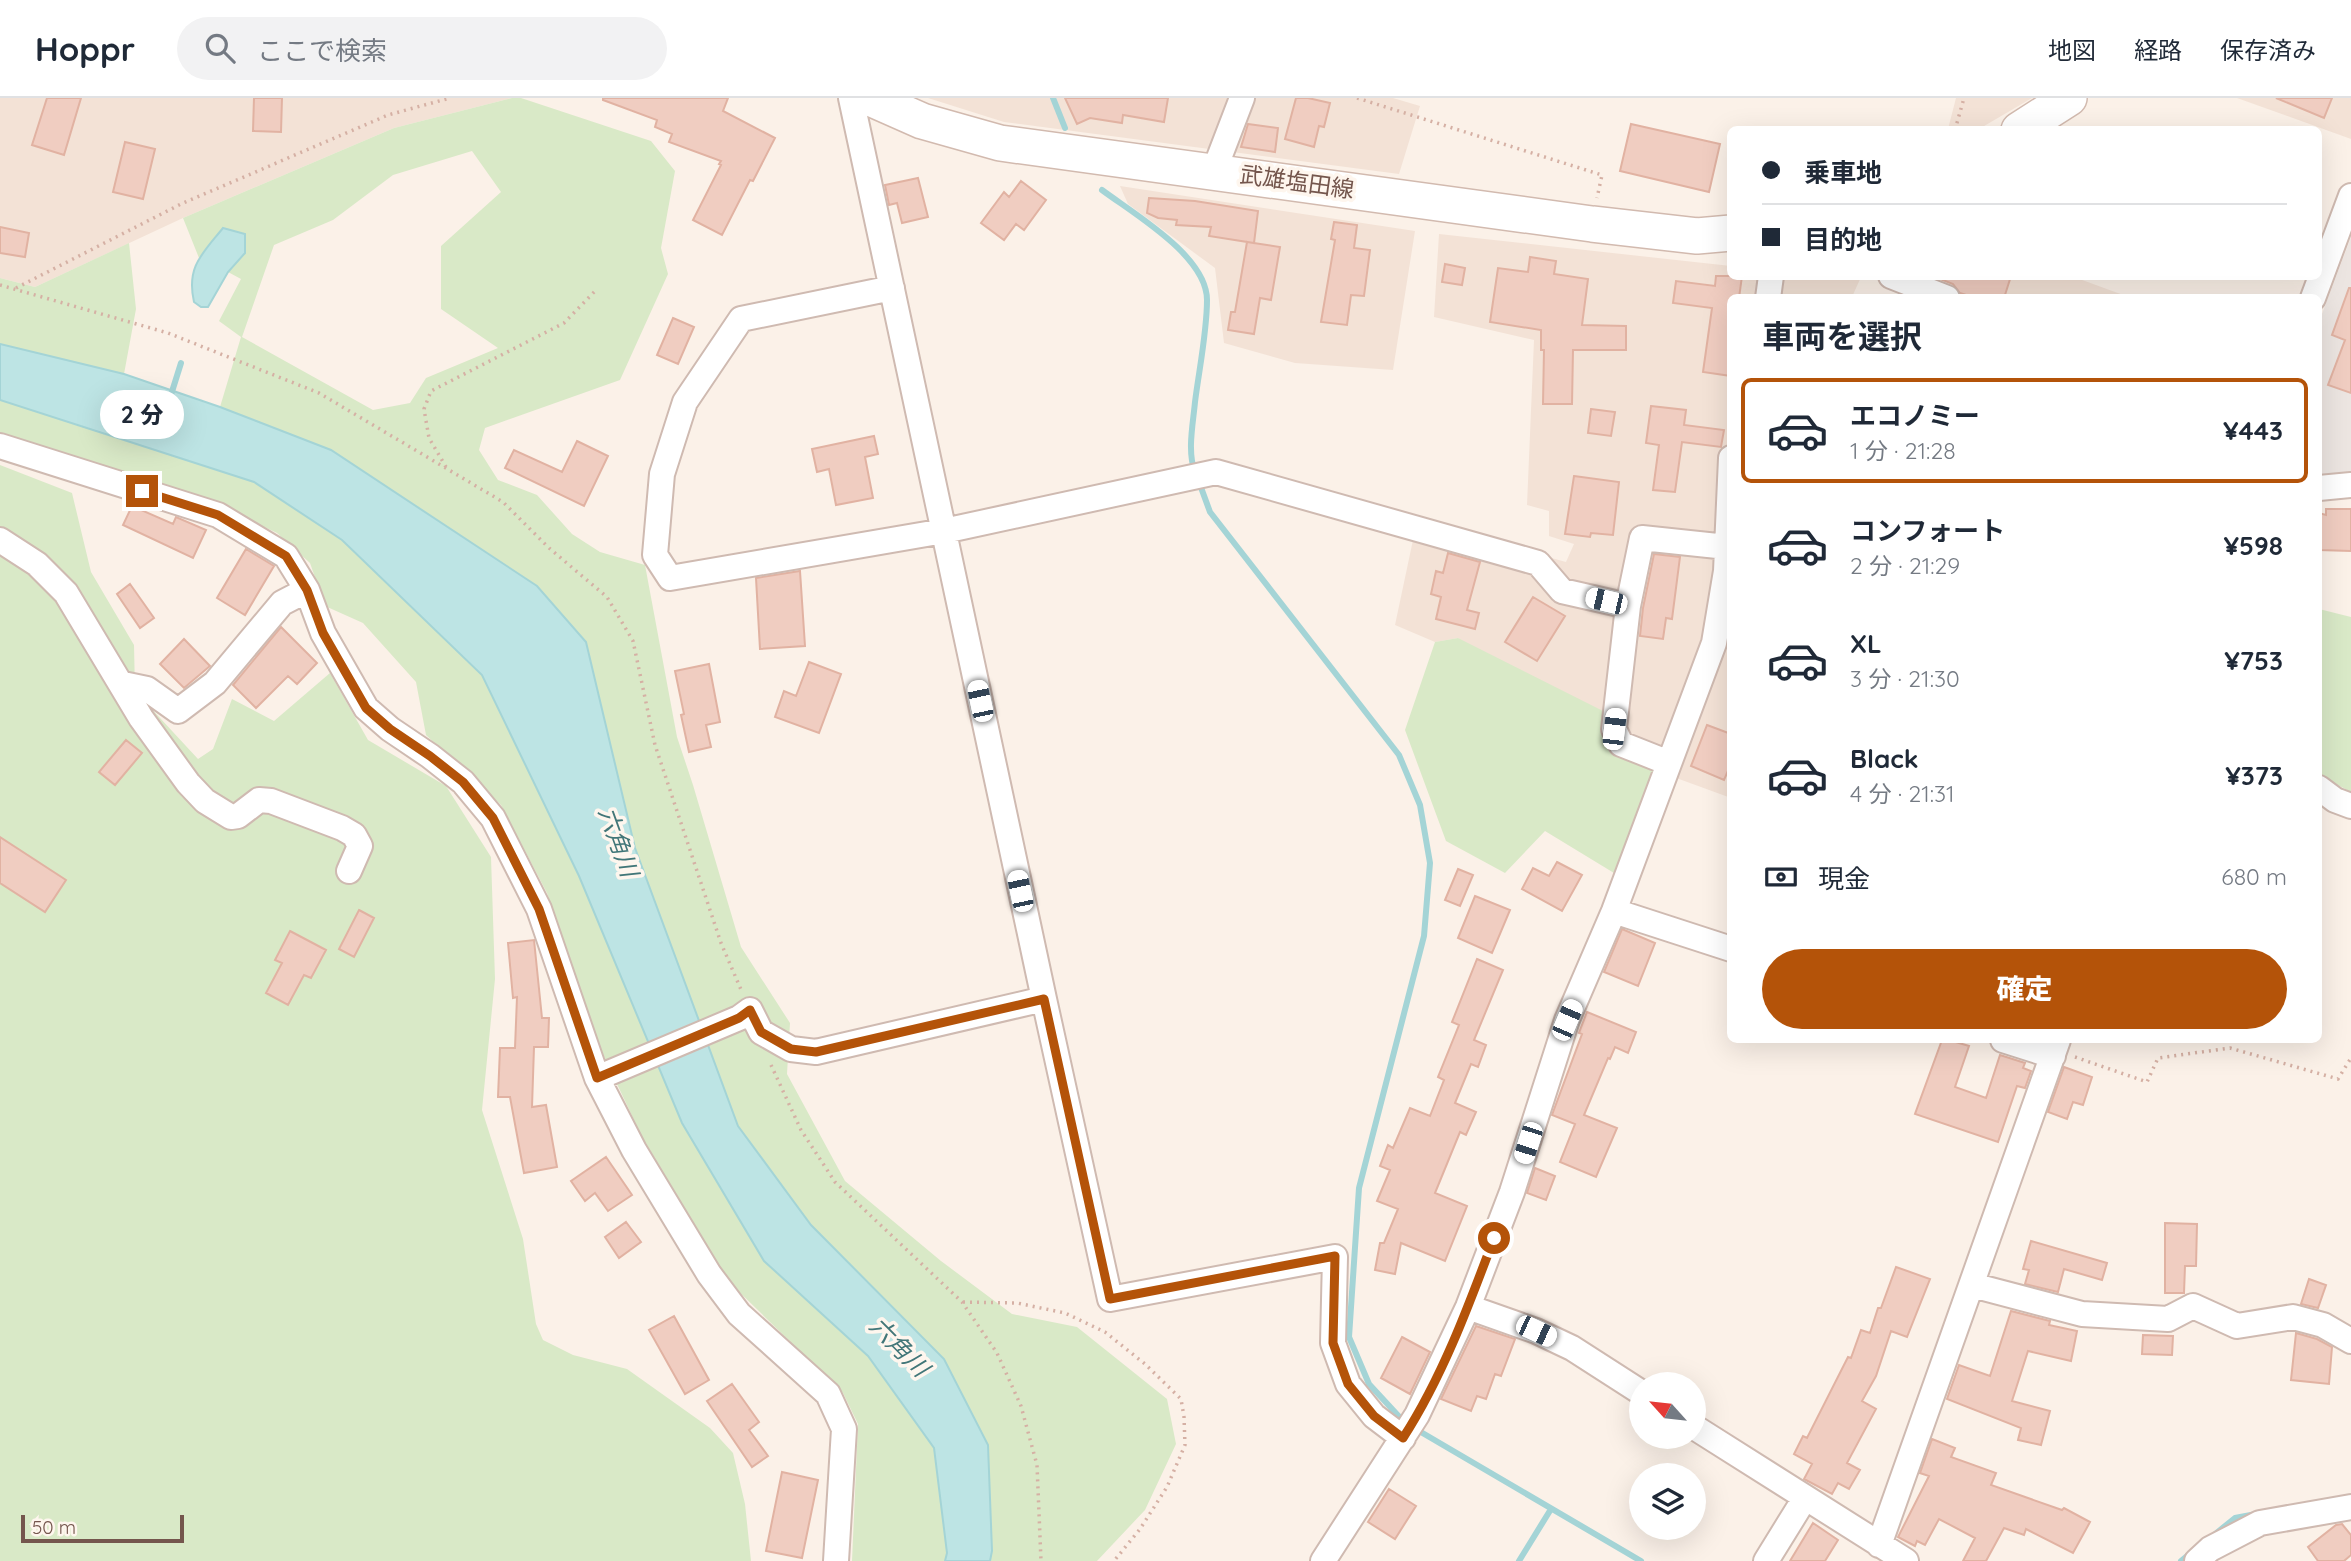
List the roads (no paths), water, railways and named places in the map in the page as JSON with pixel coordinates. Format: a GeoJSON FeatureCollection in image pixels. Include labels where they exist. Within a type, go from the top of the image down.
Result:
{"type":"FeatureCollection","features":[{"type":"Feature","properties":{"kind":"main road","name":"武雄塩田線"},"geometry":{"type":"LineString","coordinates":[[870,98],[922,121],[1000,143],[1592,224],[1697,236],[1727,233]]}},
{"type":"Feature","properties":{"kind":"main road"},"geometry":{"type":"LineString","coordinates":[[2025,126],[2069,98]]}},
{"type":"Feature","properties":{"kind":"street"},"geometry":{"type":"LineString","coordinates":[[851,98],[1110,1299],[1335,1256],[1333,1343],[1348,1384],[1374,1416],[1403,1438]]}},
{"type":"Feature","properties":{"kind":"street"},"geometry":{"type":"LineString","coordinates":[[1214,171],[1242,98]]}},
{"type":"Feature","properties":{"kind":"street"},"geometry":{"type":"LineString","coordinates":[[2322,276],[2351,196]]}},
{"type":"Feature","properties":{"kind":"street"},"geometry":{"type":"LineString","coordinates":[[1901,280],[1937,294]]}},
{"type":"Feature","properties":{"kind":"street"},"geometry":{"type":"LineString","coordinates":[[892,288],[741,319],[685,402],[662,474],[655,555],[670,578],[944,531],[1216,472],[1538,563],[1562,591],[1628,606]]}},
{"type":"Feature","properties":{"kind":"street"},"geometry":{"type":"LineString","coordinates":[[0,446],[218,515],[286,556],[307,590],[323,633],[366,708],[390,729],[463,782],[493,818],[539,909],[634,1150],[709,1274],[739,1314],[828,1394],[844,1429],[836,1561]]}},
{"type":"Feature","properties":{"kind":"street"},"geometry":{"type":"LineString","coordinates":[[2322,488],[2351,485]]}},
{"type":"Feature","properties":{"kind":"street"},"geometry":{"type":"LineString","coordinates":[[1669,763],[1621,744],[1614,729],[1628,606],[1642,538],[1727,563]]}},
{"type":"Feature","properties":{"kind":"street"},"geometry":{"type":"LineString","coordinates":[[0,540],[37,564],[66,593],[142,718],[188,783],[205,801],[231,817],[238,816],[259,800],[271,801],[342,828],[354,835],[359,846],[349,871]]}},
{"type":"Feature","properties":{"kind":"street"},"geometry":{"type":"LineString","coordinates":[[1323,1561],[1418,1415],[1468,1307],[1512,1192],[1567,1020],[1614,911],[1714,643],[1727,569]]}},
{"type":"Feature","properties":{"kind":"street"},"geometry":{"type":"LineString","coordinates":[[123,684],[147,689],[178,711],[215,683],[282,603],[307,590]]}},
{"type":"Feature","properties":{"kind":"street"},"geometry":{"type":"LineString","coordinates":[[2322,790],[2335,800],[2351,806]]}},
{"type":"Feature","properties":{"kind":"street"},"geometry":{"type":"LineString","coordinates":[[1614,911],[1727,948]]}},
{"type":"Feature","properties":{"kind":"street"},"geometry":{"type":"LineString","coordinates":[[603,1076],[744,1014],[761,1032],[791,1049],[816,1052],[1044,999]]}},
{"type":"Feature","properties":{"kind":"street"},"geometry":{"type":"LineString","coordinates":[[1879,1545],[2056,1048],[2023,1043]]}},
{"type":"Feature","properties":{"kind":"street"},"geometry":{"type":"LineString","coordinates":[[1972,1285],[2082,1314],[2168,1319],[2193,1306],[2237,1326],[2293,1317],[2323,1325],[2351,1341]]}},
{"type":"Feature","properties":{"kind":"street"},"geometry":{"type":"LineString","coordinates":[[1468,1307],[1536,1331],[1572,1348],[1629,1385]]}},
{"type":"Feature","properties":{"kind":"street"},"geometry":{"type":"LineString","coordinates":[[1706,1435],[1906,1561]]}},
{"type":"Feature","properties":{"kind":"street"},"geometry":{"type":"LineString","coordinates":[[1766,1561],[1805,1499]]}},
{"type":"Feature","properties":{"kind":"street"},"geometry":{"type":"LineString","coordinates":[[2197,1561],[2210,1549],[2260,1523],[2351,1507]]}},
{"type":"Feature","properties":{"kind":"water"},"geometry":{"type":"Polygon","coordinates":[[[223,228],[245,234],[245,253],[228,272],[208,307],[201,307],[194,302],[194,270],[202,254],[223,228]]]}},
{"type":"Feature","properties":{"kind":"water","name":"六角川"},"geometry":{"type":"Polygon","coordinates":[[[0,344],[124,374],[220,407],[331,450],[537,586],[586,642],[635,848],[738,1126],[811,1225],[944,1359],[988,1445],[992,1551],[990,1561],[945,1561],[947,1553],[934,1448],[868,1356],[764,1261],[682,1123],[579,876],[482,675],[342,540],[254,482],[0,400],[0,344]]]}},
{"type":"Feature","properties":{"kind":"waterway"},"geometry":{"type":"LineString","coordinates":[[1053,98],[1065,128]]}},
{"type":"Feature","properties":{"kind":"waterway"},"geometry":{"type":"LineString","coordinates":[[1102,190],[1182,252],[1204,284],[1207,300],[1206,325],[1191,438],[1191,456],[1195,472]]}},
{"type":"Feature","properties":{"kind":"waterway"},"geometry":{"type":"LineString","coordinates":[[170,398],[181,363]]}},
{"type":"Feature","properties":{"kind":"waterway"},"geometry":{"type":"LineString","coordinates":[[1199,482],[1210,512],[1399,755],[1420,805],[1430,863],[1424,936],[1359,1188],[1349,1337],[1369,1384],[1405,1423]]}},
{"type":"Feature","properties":{"kind":"waterway"},"geometry":{"type":"LineString","coordinates":[[1414,1428],[1641,1561]]}},
{"type":"Feature","properties":{"kind":"waterway"},"geometry":{"type":"LineString","coordinates":[[1519,1561],[1551,1509]]}},
{"type":"Feature","properties":{"kind":"waterway"},"geometry":{"type":"LineString","coordinates":[[2214,1535],[2235,1518],[2256,1514]]}},
{"type":"Feature","properties":{"kind":"waterway"},"geometry":{"type":"LineString","coordinates":[[2181,1561],[2192,1552]]}}]}
